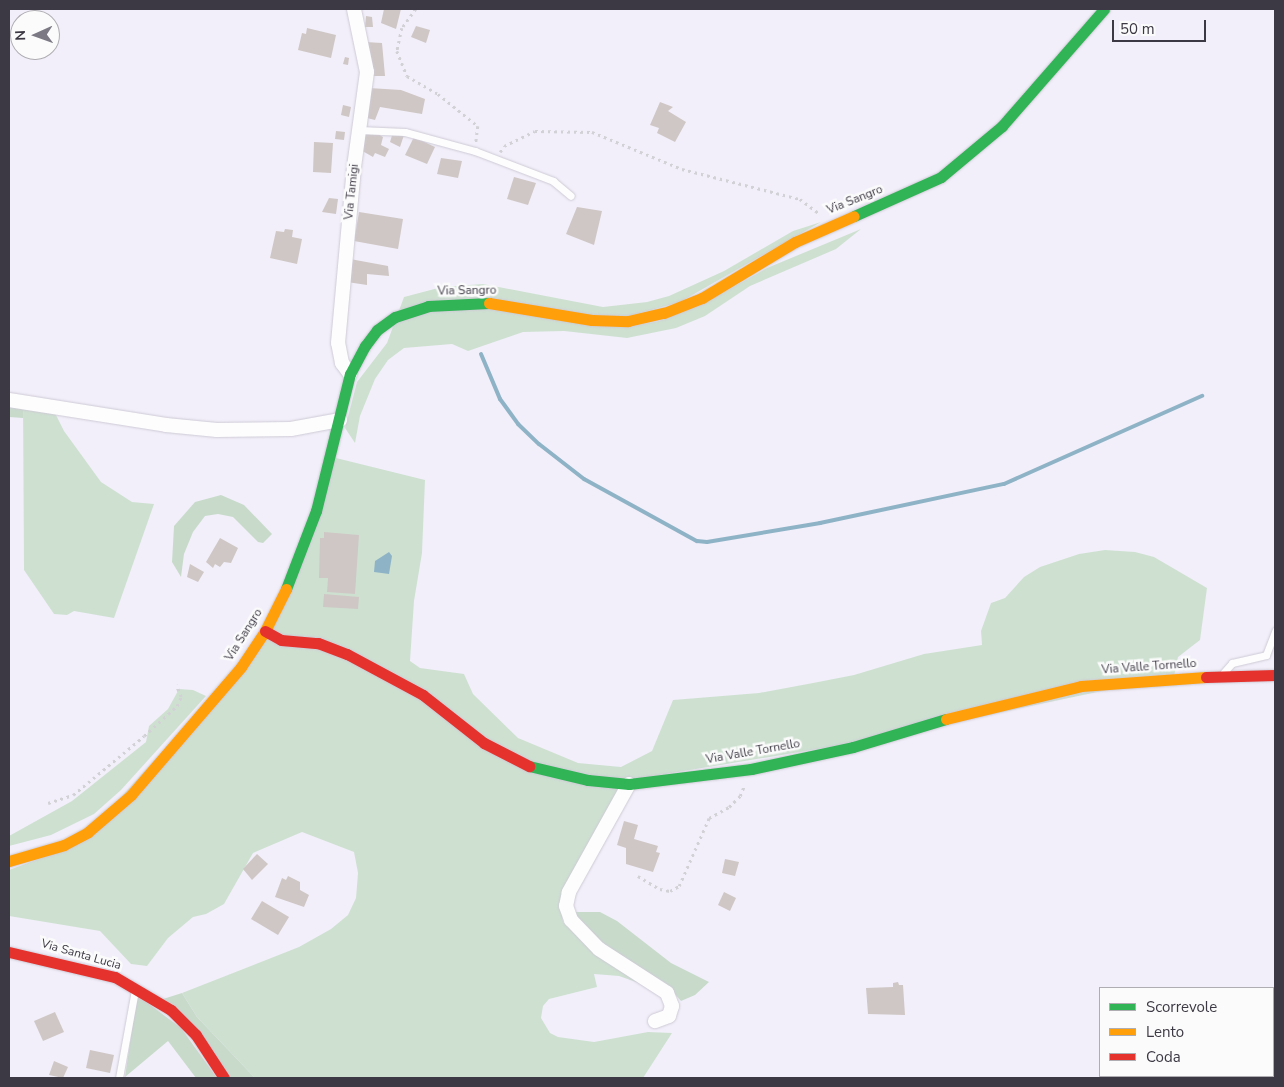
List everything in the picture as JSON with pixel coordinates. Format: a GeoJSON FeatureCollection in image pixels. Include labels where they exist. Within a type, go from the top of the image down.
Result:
{"type":"FeatureCollection","features":[{"type":"Feature","properties":{"kind":"street","name":"Via Tamigi"},"geometry":{"type":"LineString","coordinates":[[350,374],[342,364],[338,343],[359,130],[367,72],[354,9]]}},
{"type":"Feature","properties":{"kind":"street","name":"Via Sangro"},"geometry":{"type":"LineString","coordinates":[[9,861],[64,845],[88,832],[131,795],[191,729],[241,668],[265,631],[291,580],[316,511],[350,374],[377,330],[395,317],[428,306],[493,302],[592,320],[628,321],[664,313],[702,298],[795,242],[833,224],[876,208],[948,172],[1002,126],[1104,9]]}},
{"type":"Feature","properties":{"kind":"street"},"geometry":{"type":"LineString","coordinates":[[9,400],[166,425],[217,430],[292,429],[340,420]]}},
{"type":"Feature","properties":{"kind":"street","name":"Via Valle Tornello"},"geometry":{"type":"LineString","coordinates":[[265,631],[282,640],[318,643],[348,654],[423,695],[484,743],[533,768],[588,780],[628,784],[745,770],[853,746],[978,709],[1081,686],[1221,676],[1275,675]]}},
{"type":"Feature","properties":{"kind":"street"},"geometry":{"type":"LineString","coordinates":[[628,784],[569,892],[566,906],[571,920],[599,949],[667,993],[672,1006],[669,1016],[656,1021]]}},
{"type":"Feature","properties":{"kind":"street","name":"Via Santa Lucia"},"geometry":{"type":"LineString","coordinates":[[9,952],[115,978],[171,1010],[196,1035],[224,1078]]}},
{"type":"Feature","properties":{"kind":"lane"},"geometry":{"type":"LineString","coordinates":[[359,130],[405,132],[475,151],[494,160],[553,181],[571,196]]}},
{"type":"Feature","properties":{"kind":"lane"},"geometry":{"type":"LineString","coordinates":[[1221,676],[1232,663],[1266,655],[1275,631]]}},
{"type":"Feature","properties":{"kind":"lane"},"geometry":{"type":"LineString","coordinates":[[118,1078],[135,989]]}},
{"type":"Feature","properties":{"kind":"path"},"geometry":{"type":"LineString","coordinates":[[416,9],[402,28],[397,51],[407,76],[438,94],[478,126],[475,151]]}},
{"type":"Feature","properties":{"kind":"path"},"geometry":{"type":"LineString","coordinates":[[494,160],[504,146],[535,131],[592,132],[682,169],[800,199],[833,224]]}},
{"type":"Feature","properties":{"kind":"path"},"geometry":{"type":"LineString","coordinates":[[48,803],[72,795],[144,736],[177,706],[181,697],[176,685]]}},
{"type":"Feature","properties":{"kind":"path"},"geometry":{"type":"LineString","coordinates":[[638,876],[660,889],[670,891],[680,886],[709,818],[729,807],[740,796],[746,782],[745,770]]}},
{"type":"Feature","properties":{"kind":"green space"},"geometry":{"type":"Polygon","coordinates":[[[821,222],[680,302],[626,317],[594,316],[593,326],[628,327],[659,321],[699,306],[767,268],[861,229],[836,249],[750,286],[705,316],[676,328],[627,338],[564,331],[523,332],[468,351],[452,344],[404,348],[388,360],[375,379],[360,416],[355,443],[345,428],[357,382],[387,343],[404,297],[442,287],[483,284],[603,307],[647,302],[669,296],[724,271],[793,231],[821,222]]]}},
{"type":"Feature","properties":{"kind":"green space"},"geometry":{"type":"Polygon","coordinates":[[[9,403],[23,405],[23,418],[9,417],[9,403]]]}},
{"type":"Feature","properties":{"kind":"green space"},"geometry":{"type":"Polygon","coordinates":[[[23,405],[53,409],[64,431],[101,482],[132,502],[154,504],[114,618],[74,611],[67,615],[54,614],[24,570],[23,405]]]}},
{"type":"Feature","properties":{"kind":"green space"},"geometry":{"type":"Polygon","coordinates":[[[336,458],[425,480],[422,553],[414,601],[410,661],[420,668],[464,674],[473,694],[518,738],[578,763],[621,767],[652,751],[673,700],[759,693],[854,675],[924,654],[982,645],[981,631],[991,603],[1005,598],[1024,577],[1040,567],[1079,554],[1105,550],[1135,552],[1154,557],[1207,588],[1200,640],[1178,657],[1174,676],[854,743],[623,781],[561,907],[563,922],[579,937],[653,988],[619,976],[594,974],[597,987],[549,999],[543,1006],[541,1018],[550,1033],[558,1037],[594,1042],[648,1032],[672,1033],[643,1078],[255,1078],[197,1017],[182,993],[299,947],[331,929],[348,915],[356,898],[358,873],[354,852],[302,832],[253,853],[224,904],[206,914],[193,917],[168,938],[147,966],[131,964],[100,931],[9,916],[9,870],[79,844],[272,629],[336,458]]]}},
{"type":"Feature","properties":{"kind":"green space"},"geometry":{"type":"Polygon","coordinates":[[[221,495],[244,505],[272,534],[263,543],[258,542],[233,517],[218,514],[205,516],[193,532],[184,554],[181,577],[172,562],[174,526],[195,502],[221,495]]]}},
{"type":"Feature","properties":{"kind":"green space"},"geometry":{"type":"Polygon","coordinates":[[[179,689],[193,690],[206,696],[121,790],[94,814],[51,835],[9,846],[9,836],[72,801],[146,742],[149,726],[168,709],[179,689]]]}},
{"type":"Feature","properties":{"kind":"green space"},"geometry":{"type":"Polygon","coordinates":[[[569,904],[576,912],[600,912],[617,921],[671,963],[709,982],[695,995],[681,1001],[665,983],[597,941],[575,920],[569,904]]]}},
{"type":"Feature","properties":{"kind":"green space"},"geometry":{"type":"Polygon","coordinates":[[[182,993],[197,1017],[255,1078],[231,1078],[163,999],[182,993]]]}},
{"type":"Feature","properties":{"kind":"green space"},"geometry":{"type":"Polygon","coordinates":[[[137,995],[181,1028],[217,1078],[196,1078],[168,1041],[125,1077],[137,995]]]}},
{"type":"Feature","properties":{"kind":"water"},"geometry":{"type":"Polygon","coordinates":[[[389,552],[392,556],[389,574],[374,572],[375,561],[389,552]]]}},
{"type":"Feature","properties":{"kind":"building"},"geometry":{"type":"Polygon","coordinates":[[[384,9],[401,9],[396,29],[381,23],[384,9]]]}},
{"type":"Feature","properties":{"kind":"building"},"geometry":{"type":"Polygon","coordinates":[[[366,16],[372,17],[373,27],[365,27],[366,16]]]}},
{"type":"Feature","properties":{"kind":"building"},"geometry":{"type":"Polygon","coordinates":[[[416,26],[430,30],[426,43],[411,37],[416,26]]]}},
{"type":"Feature","properties":{"kind":"building"},"geometry":{"type":"Polygon","coordinates":[[[307,28],[336,35],[331,58],[298,50],[302,33],[306,34],[307,28]]]}},
{"type":"Feature","properties":{"kind":"building"},"geometry":{"type":"Polygon","coordinates":[[[365,42],[382,43],[385,76],[364,76],[365,42]]]}},
{"type":"Feature","properties":{"kind":"building"},"geometry":{"type":"Polygon","coordinates":[[[345,57],[349,58],[348,65],[343,64],[345,57]]]}},
{"type":"Feature","properties":{"kind":"building"},"geometry":{"type":"Polygon","coordinates":[[[369,88],[401,90],[425,99],[422,114],[380,107],[375,120],[363,117],[369,88]]]}},
{"type":"Feature","properties":{"kind":"building"},"geometry":{"type":"Polygon","coordinates":[[[660,102],[673,107],[668,111],[686,122],[675,142],[657,133],[659,128],[650,125],[660,102]]]}},
{"type":"Feature","properties":{"kind":"building"},"geometry":{"type":"Polygon","coordinates":[[[343,105],[351,107],[349,117],[341,115],[343,105]]]}},
{"type":"Feature","properties":{"kind":"building"},"geometry":{"type":"Polygon","coordinates":[[[367,128],[383,137],[381,145],[389,149],[385,157],[375,153],[373,157],[357,148],[367,128]]]}},
{"type":"Feature","properties":{"kind":"building"},"geometry":{"type":"Polygon","coordinates":[[[336,131],[345,132],[344,140],[335,139],[336,131]]]}},
{"type":"Feature","properties":{"kind":"building"},"geometry":{"type":"Polygon","coordinates":[[[393,132],[405,132],[400,147],[390,142],[393,132]]]}},
{"type":"Feature","properties":{"kind":"building"},"geometry":{"type":"Polygon","coordinates":[[[414,137],[435,147],[427,164],[405,155],[414,137]]]}},
{"type":"Feature","properties":{"kind":"building"},"geometry":{"type":"Polygon","coordinates":[[[314,142],[333,143],[331,173],[313,172],[314,142]]]}},
{"type":"Feature","properties":{"kind":"building"},"geometry":{"type":"Polygon","coordinates":[[[441,158],[462,161],[458,178],[437,174],[441,158]]]}},
{"type":"Feature","properties":{"kind":"building"},"geometry":{"type":"Polygon","coordinates":[[[514,177],[536,183],[528,205],[507,199],[514,177]]]}},
{"type":"Feature","properties":{"kind":"building"},"geometry":{"type":"Polygon","coordinates":[[[329,198],[338,199],[336,214],[322,212],[329,198]]]}},
{"type":"Feature","properties":{"kind":"building"},"geometry":{"type":"Polygon","coordinates":[[[577,207],[602,211],[594,245],[566,234],[577,207]]]}},
{"type":"Feature","properties":{"kind":"building"},"geometry":{"type":"Polygon","coordinates":[[[359,212],[403,219],[398,249],[354,241],[359,212]]]}},
{"type":"Feature","properties":{"kind":"building"},"geometry":{"type":"Polygon","coordinates":[[[285,229],[293,230],[292,237],[302,239],[297,264],[270,258],[276,231],[284,232],[285,229]]]}},
{"type":"Feature","properties":{"kind":"building"},"geometry":{"type":"Polygon","coordinates":[[[350,259],[388,266],[389,276],[367,274],[367,285],[347,282],[350,259]]]}},
{"type":"Feature","properties":{"kind":"building"},"geometry":{"type":"Polygon","coordinates":[[[324,532],[359,535],[355,594],[327,592],[328,578],[319,578],[320,538],[324,538],[324,532]]]}},
{"type":"Feature","properties":{"kind":"building"},"geometry":{"type":"Polygon","coordinates":[[[220,538],[238,548],[231,563],[224,562],[220,567],[215,564],[213,568],[206,562],[220,538]]]}},
{"type":"Feature","properties":{"kind":"building"},"geometry":{"type":"Polygon","coordinates":[[[190,564],[204,572],[198,582],[187,577],[190,564]]]}},
{"type":"Feature","properties":{"kind":"building"},"geometry":{"type":"Polygon","coordinates":[[[324,594],[359,597],[358,609],[323,607],[324,594]]]}},
{"type":"Feature","properties":{"kind":"building"},"geometry":{"type":"Polygon","coordinates":[[[624,821],[638,825],[634,839],[658,846],[656,852],[660,853],[653,872],[626,864],[626,848],[617,845],[624,821]]]}},
{"type":"Feature","properties":{"kind":"building"},"geometry":{"type":"Polygon","coordinates":[[[257,854],[268,864],[252,880],[243,869],[257,854]]]}},
{"type":"Feature","properties":{"kind":"building"},"geometry":{"type":"Polygon","coordinates":[[[725,859],[739,862],[735,876],[722,873],[725,859]]]}},
{"type":"Feature","properties":{"kind":"building"},"geometry":{"type":"Polygon","coordinates":[[[288,876],[300,882],[300,890],[309,895],[304,907],[275,897],[282,878],[286,880],[288,876]]]}},
{"type":"Feature","properties":{"kind":"building"},"geometry":{"type":"Polygon","coordinates":[[[724,892],[736,898],[730,911],[718,905],[724,892]]]}},
{"type":"Feature","properties":{"kind":"building"},"geometry":{"type":"Polygon","coordinates":[[[262,901],[289,917],[278,935],[251,919],[262,901]]]}},
{"type":"Feature","properties":{"kind":"building"},"geometry":{"type":"Polygon","coordinates":[[[898,982],[899,985],[903,985],[905,1015],[868,1014],[866,988],[893,987],[893,983],[898,982]]]}},
{"type":"Feature","properties":{"kind":"building"},"geometry":{"type":"Polygon","coordinates":[[[55,1012],[64,1032],[43,1041],[34,1021],[55,1012]]]}},
{"type":"Feature","properties":{"kind":"building"},"geometry":{"type":"Polygon","coordinates":[[[90,1050],[114,1055],[110,1073],[86,1068],[90,1050]]]}},
{"type":"Feature","properties":{"kind":"building"},"geometry":{"type":"Polygon","coordinates":[[[54,1061],[68,1067],[63,1078],[49,1075],[54,1061]]]}},
{"type":"Feature","properties":{"kind":"waterway"},"geometry":{"type":"LineString","coordinates":[[481,354],[500,399],[518,424],[539,444],[584,479],[697,541],[707,542],[820,523],[1004,484],[1202,396]]}},
{"type":"Feature","properties":{"kind":"traffic: fast"},"geometry":{"type":"LineString","coordinates":[[854,216],[941,177],[1002,126],[1104,9]]}},
{"type":"Feature","properties":{"kind":"traffic: fast"},"geometry":{"type":"LineString","coordinates":[[286,589],[316,511],[350,374],[365,346],[377,330],[395,317],[428,306],[489,303]]}},
{"type":"Feature","properties":{"kind":"traffic: fast"},"geometry":{"type":"LineString","coordinates":[[529,766],[588,780],[629,784],[751,769],[853,747],[946,719]]}},
{"type":"Feature","properties":{"kind":"traffic: slow"},"geometry":{"type":"LineString","coordinates":[[489,303],[592,320],[628,321],[664,313],[702,298],[795,242],[854,216]]}},
{"type":"Feature","properties":{"kind":"traffic: slow"},"geometry":{"type":"LineString","coordinates":[[9,861],[64,845],[88,832],[131,795],[241,667],[265,631],[286,589]]}},
{"type":"Feature","properties":{"kind":"traffic: slow"},"geometry":{"type":"LineString","coordinates":[[946,719],[1081,686],[1206,677]]}},
{"type":"Feature","properties":{"kind":"traffic: jam"},"geometry":{"type":"LineString","coordinates":[[265,631],[281,640],[318,643],[347,654],[423,695],[484,743],[529,766]]}},
{"type":"Feature","properties":{"kind":"traffic: jam"},"geometry":{"type":"LineString","coordinates":[[1206,677],[1275,675]]}},
{"type":"Feature","properties":{"kind":"traffic: jam"},"geometry":{"type":"LineString","coordinates":[[9,952],[115,977],[171,1010],[196,1035],[224,1078]]}}]}
